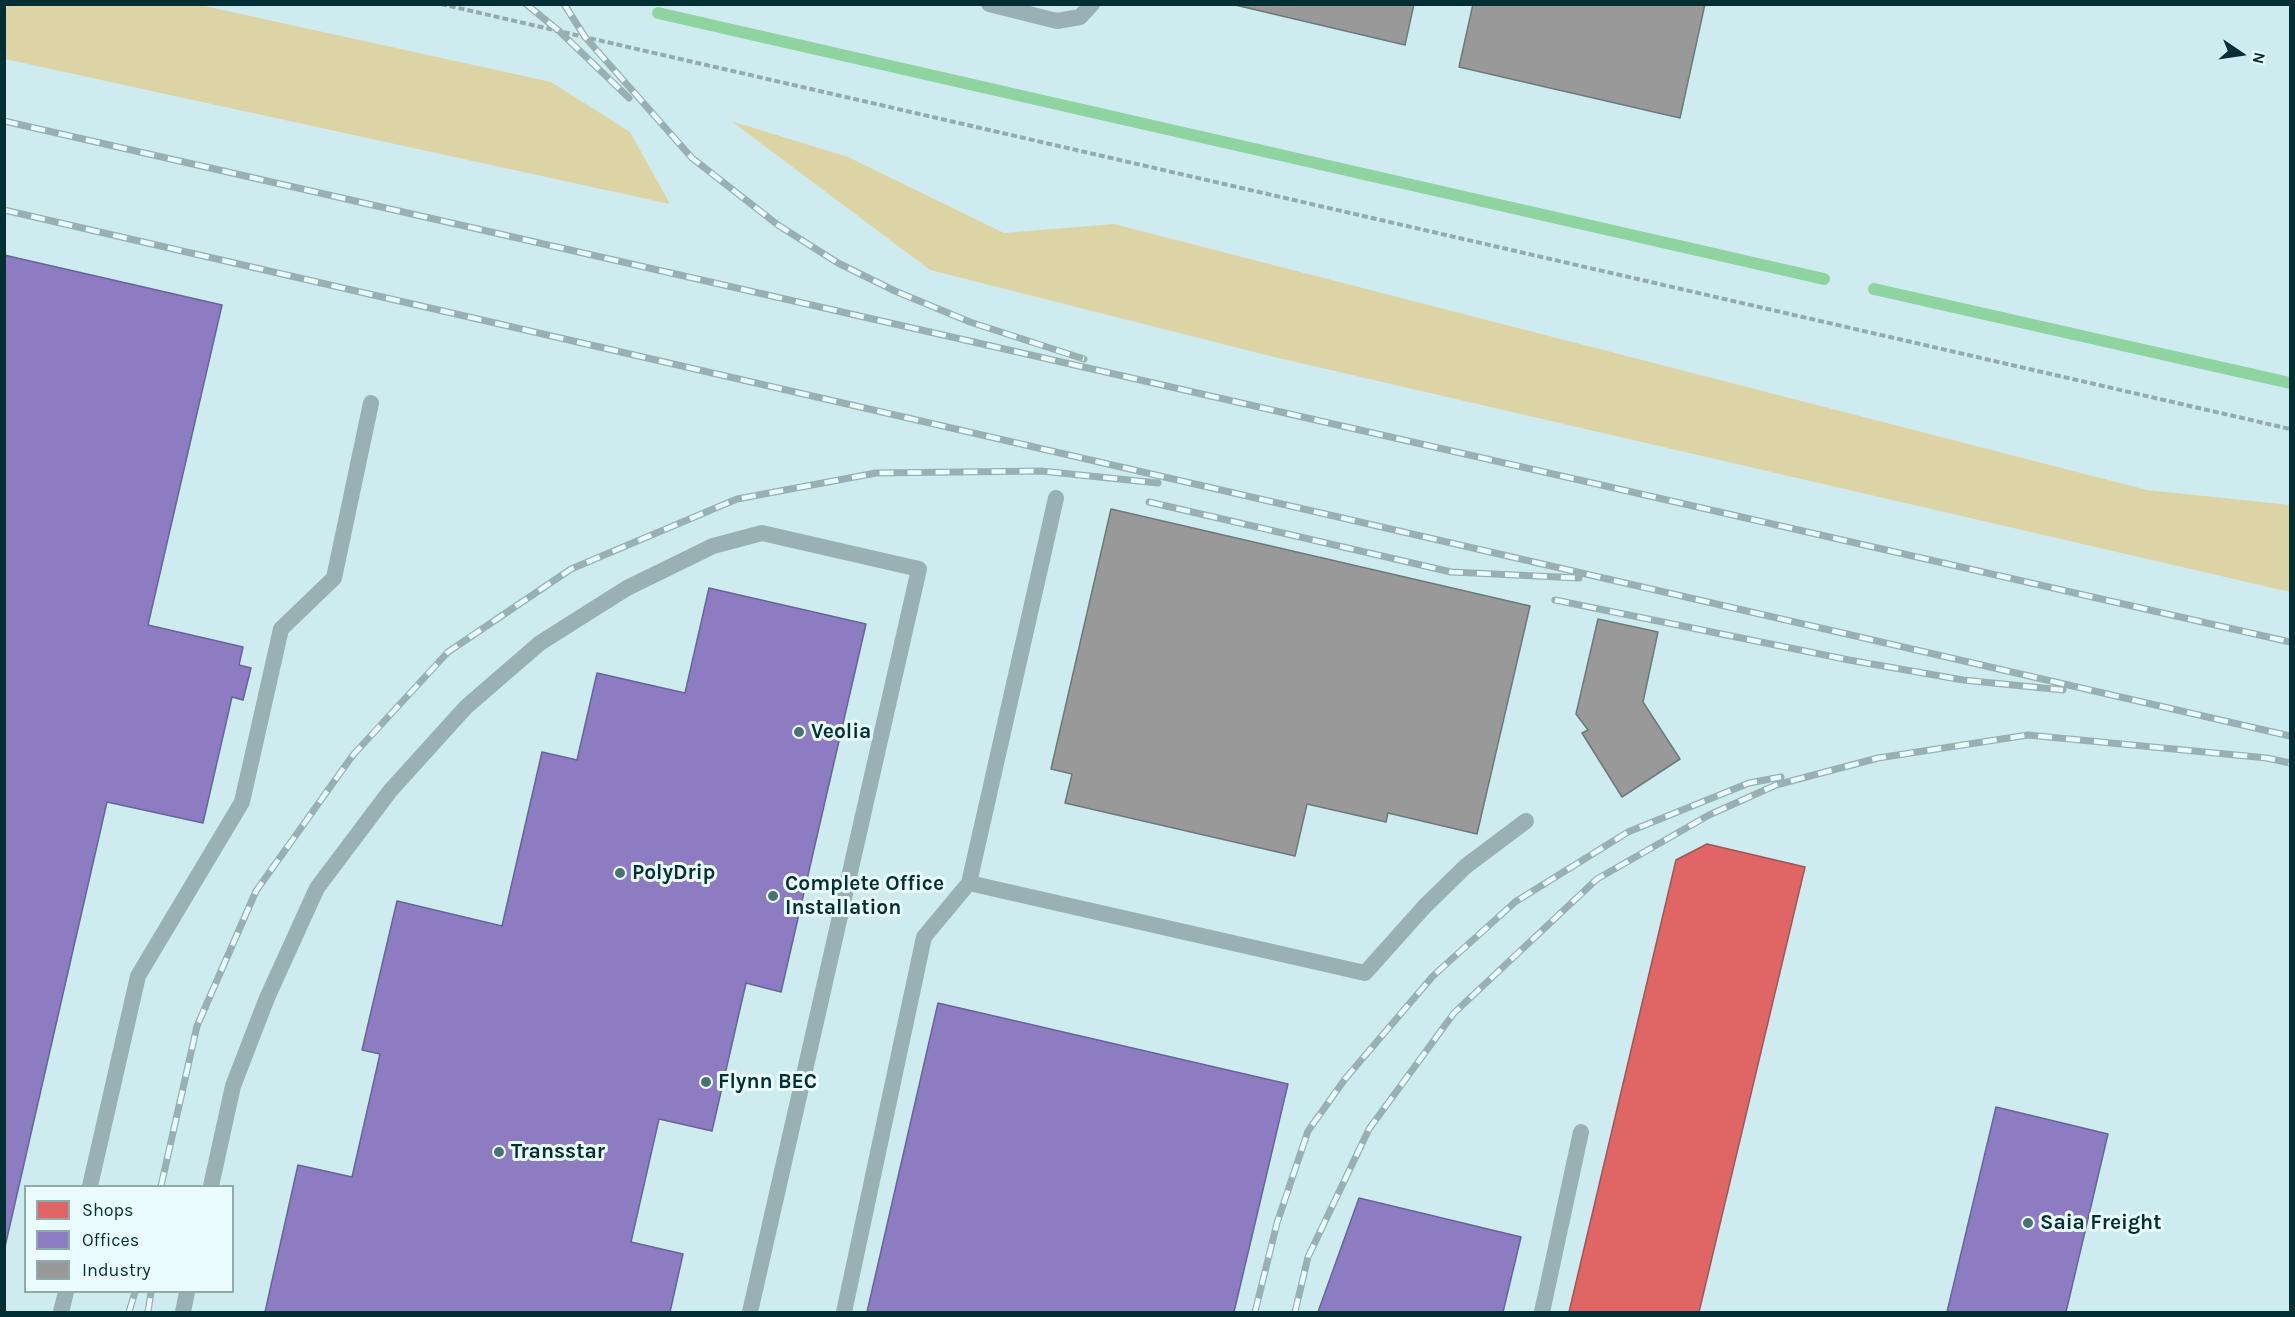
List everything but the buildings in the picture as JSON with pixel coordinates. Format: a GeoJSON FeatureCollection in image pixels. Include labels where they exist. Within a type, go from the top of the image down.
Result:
{"type":"FeatureCollection","features":[{"type":"Feature","properties":{"kind":"lane"},"geometry":{"type":"LineString","coordinates":[[989,4],[1057,21],[1080,16],[1092,4]]}},
{"type":"Feature","properties":{"kind":"lane"},"geometry":{"type":"LineString","coordinates":[[90,1185],[138,976],[242,802],[281,629],[334,579],[372,403]]}},
{"type":"Feature","properties":{"kind":"lane"},"geometry":{"type":"LineString","coordinates":[[844,1312],[924,938],[969,883],[1056,498]]}},
{"type":"Feature","properties":{"kind":"lane"},"geometry":{"type":"LineString","coordinates":[[210,1185],[233,1086],[267,998],[317,888],[390,791],[466,707],[540,643],[636,583],[713,546],[762,533],[919,569],[750,1312]]}},
{"type":"Feature","properties":{"kind":"lane"},"geometry":{"type":"LineString","coordinates":[[969,883],[1365,973],[1425,906],[1466,866],[1526,821]]}},
{"type":"Feature","properties":{"kind":"lane"},"geometry":{"type":"LineString","coordinates":[[1542,1312],[1581,1132]]}},
{"type":"Feature","properties":{"kind":"lane"},"geometry":{"type":"LineString","coordinates":[[61,1312],[66,1293]]}},
{"type":"Feature","properties":{"kind":"lane"},"geometry":{"type":"LineString","coordinates":[[183,1312],[187,1293]]}},
{"type":"Feature","properties":{"kind":"path"},"geometry":{"type":"LineString","coordinates":[[441,4],[2290,429]]}},
{"type":"Feature","properties":{"kind":"shaded area"},"geometry":{"type":"Polygon","coordinates":[[[5,4],[200,5],[551,82],[630,132],[670,204],[5,59],[5,4]]]}},
{"type":"Feature","properties":{"kind":"shaded area"},"geometry":{"type":"Polygon","coordinates":[[[731,121],[848,157],[1004,233],[1114,224],[2147,490],[2290,505],[2290,592],[1270,356],[930,270],[731,121]]]}},
{"type":"Feature","properties":{"kind":"waterway"},"geometry":{"type":"LineString","coordinates":[[658,13],[1824,279]]}},
{"type":"Feature","properties":{"kind":"waterway"},"geometry":{"type":"LineString","coordinates":[[1874,289],[2290,383]]}},
{"type":"Feature","properties":{"kind":"railway"},"geometry":{"type":"LineString","coordinates":[[526,4],[559,31],[629,98]]}},
{"type":"Feature","properties":{"kind":"railway"},"geometry":{"type":"LineString","coordinates":[[564,4],[585,37],[692,158],[778,225],[838,263],[895,291],[970,322],[1084,359]]}},
{"type":"Feature","properties":{"kind":"railway"},"geometry":{"type":"LineString","coordinates":[[4,121],[2290,642]]}},
{"type":"Feature","properties":{"kind":"railway"},"geometry":{"type":"LineString","coordinates":[[4,210],[2290,736]]}},
{"type":"Feature","properties":{"kind":"railway"},"geometry":{"type":"LineString","coordinates":[[161,1185],[197,1026],[256,891],[353,755],[448,652],[571,569],[737,499],[876,473],[1041,471],[1158,483]]}},
{"type":"Feature","properties":{"kind":"railway"},"geometry":{"type":"LineString","coordinates":[[1149,502],[1451,572],[1579,578]]}},
{"type":"Feature","properties":{"kind":"railway"},"geometry":{"type":"LineString","coordinates":[[1555,600],[1849,660],[1963,680],[2063,690]]}},
{"type":"Feature","properties":{"kind":"railway"},"geometry":{"type":"LineString","coordinates":[[1295,1312],[1308,1257],[1369,1129],[1454,1013],[1597,879],[1709,815],[1776,785],[1878,758],[2028,735],[2267,758],[2290,763]]}},
{"type":"Feature","properties":{"kind":"railway"},"geometry":{"type":"LineString","coordinates":[[1255,1312],[1277,1223],[1308,1131],[1345,1079],[1433,976],[1515,902],[1628,832],[1749,783],[1781,777]]}},
{"type":"Feature","properties":{"kind":"railway"},"geometry":{"type":"LineString","coordinates":[[129,1312],[135,1293]]}},
{"type":"Feature","properties":{"kind":"railway"},"geometry":{"type":"LineString","coordinates":[[148,1312],[151,1293]]}},
{"type":"Feature","properties":{"kind":"place","name":"Veolia"},"geometry":{"type":"Point","coordinates":[799,732]}},
{"type":"Feature","properties":{"kind":"place","name":"PolyDrip"},"geometry":{"type":"Point","coordinates":[620,873]}},
{"type":"Feature","properties":{"kind":"place","name":"Complete Office Installation"},"geometry":{"type":"Point","coordinates":[773,896]}},
{"type":"Feature","properties":{"kind":"place","name":"Flynn BEC"},"geometry":{"type":"Point","coordinates":[706,1082]}},
{"type":"Feature","properties":{"kind":"place","name":"Transstar"},"geometry":{"type":"Point","coordinates":[499,1152]}},
{"type":"Feature","properties":{"kind":"place","name":"Saia Freight"},"geometry":{"type":"Point","coordinates":[2028,1223]}}]}
